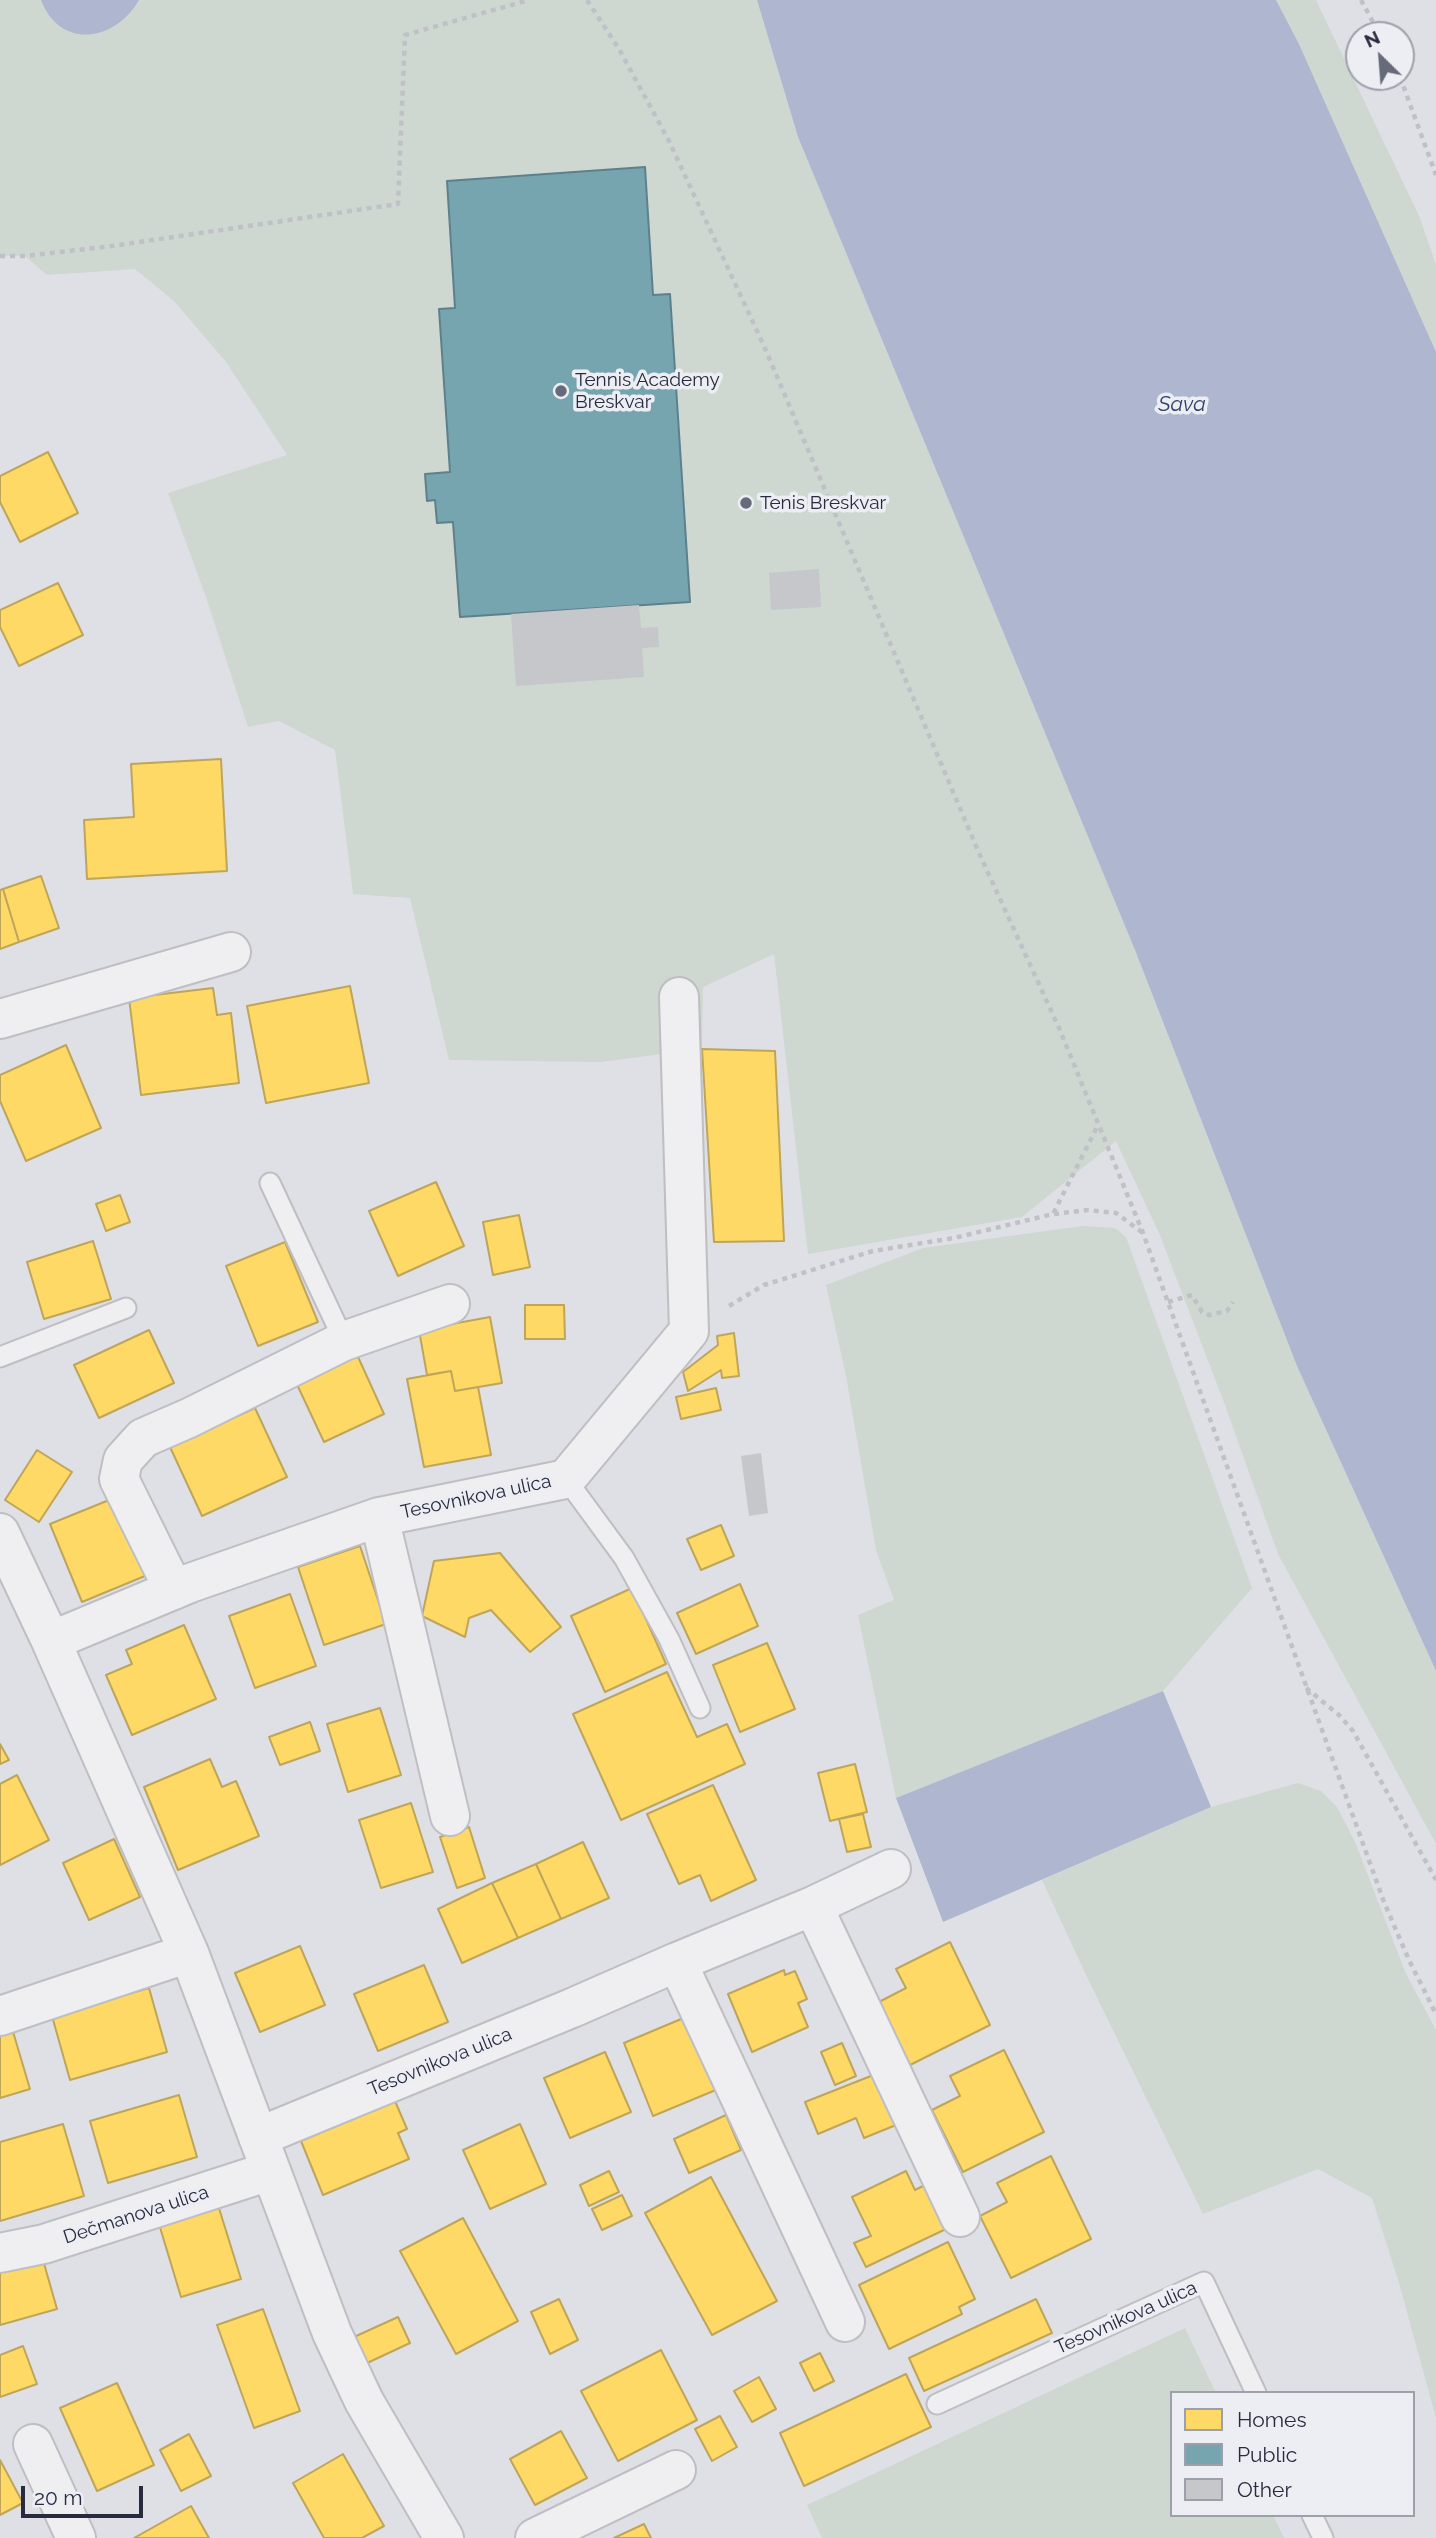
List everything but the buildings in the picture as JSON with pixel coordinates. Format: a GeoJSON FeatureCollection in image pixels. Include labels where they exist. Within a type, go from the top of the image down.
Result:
{"type":"FeatureCollection","features":[{"type":"Feature","properties":{"kind":"street"},"geometry":{"type":"LineString","coordinates":[[0,1019],[232,952]]}},
{"type":"Feature","properties":{"kind":"street"},"geometry":{"type":"LineString","coordinates":[[679,997],[689,1331]]}},
{"type":"Feature","properties":{"kind":"street"},"geometry":{"type":"LineString","coordinates":[[174,1590],[119,1479],[123,1460],[143,1438],[344,1341],[450,1304]]}},
{"type":"Feature","properties":{"kind":"street","name":"Tesovnikova ulica"},"geometry":{"type":"LineString","coordinates":[[51,1641],[174,1590],[379,1517],[566,1479],[689,1331]]}},
{"type":"Feature","properties":{"kind":"street"},"geometry":{"type":"LineString","coordinates":[[379,1517],[450,1816]]}},
{"type":"Feature","properties":{"kind":"street"},"geometry":{"type":"LineString","coordinates":[[0,1533],[51,1641],[189,1953],[332,2333],[364,2401],[444,2538]]}},
{"type":"Feature","properties":{"kind":"street","name":"Tesovnikova ulica"},"geometry":{"type":"LineString","coordinates":[[264,2154],[572,2008],[813,1906],[891,1869]]}},
{"type":"Feature","properties":{"kind":"street"},"geometry":{"type":"LineString","coordinates":[[813,1906],[960,2217]]}},
{"type":"Feature","properties":{"kind":"street"},"geometry":{"type":"LineString","coordinates":[[0,2016],[189,1953]]}},
{"type":"Feature","properties":{"kind":"street"},"geometry":{"type":"LineString","coordinates":[[677,1962],[845,2322]]}},
{"type":"Feature","properties":{"kind":"street","name":"Dečmanova ulica"},"geometry":{"type":"LineString","coordinates":[[0,2253],[44,2244],[264,2154]]}},
{"type":"Feature","properties":{"kind":"street"},"geometry":{"type":"LineString","coordinates":[[33,2444],[76,2538]]}},
{"type":"Feature","properties":{"kind":"street"},"geometry":{"type":"LineString","coordinates":[[535,2538],[676,2470]]}},
{"type":"Feature","properties":{"kind":"lane"},"geometry":{"type":"LineString","coordinates":[[270,1183],[344,1341]]}},
{"type":"Feature","properties":{"kind":"lane"},"geometry":{"type":"LineString","coordinates":[[0,1357],[126,1308]]}},
{"type":"Feature","properties":{"kind":"lane"},"geometry":{"type":"LineString","coordinates":[[566,1479],[624,1558],[669,1639],[700,1708]]}},
{"type":"Feature","properties":{"kind":"lane","name":"Tesovnikova ulica"},"geometry":{"type":"LineString","coordinates":[[937,2404],[1204,2282],[1254,2391]]}},
{"type":"Feature","properties":{"kind":"lane"},"geometry":{"type":"LineString","coordinates":[[1313,2517],[1323,2538]]}},
{"type":"Feature","properties":{"kind":"path"},"geometry":{"type":"LineString","coordinates":[[0,256],[25,256],[112,246],[398,204],[405,35],[529,0]]}},
{"type":"Feature","properties":{"kind":"path"},"geometry":{"type":"LineString","coordinates":[[587,0],[619,49],[669,141],[764,346],[979,853],[1059,1028],[1143,1233],[1384,1902],[1436,2014]]}},
{"type":"Feature","properties":{"kind":"path"},"geometry":{"type":"LineString","coordinates":[[1361,0],[1372,21]]}},
{"type":"Feature","properties":{"kind":"path"},"geometry":{"type":"LineString","coordinates":[[1405,91],[1436,175]]}},
{"type":"Feature","properties":{"kind":"path"},"geometry":{"type":"LineString","coordinates":[[1053,1214],[1098,1125]]}},
{"type":"Feature","properties":{"kind":"path"},"geometry":{"type":"LineString","coordinates":[[689,1331],[764,1284],[873,1251],[954,1238],[1053,1214],[1088,1210],[1116,1213],[1143,1233]]}},
{"type":"Feature","properties":{"kind":"path"},"geometry":{"type":"LineString","coordinates":[[1168,1302],[1192,1295],[1202,1312],[1209,1315],[1227,1311],[1233,1302]]}},
{"type":"Feature","properties":{"kind":"path"},"geometry":{"type":"LineString","coordinates":[[1306,1687],[1339,1714],[1353,1731],[1436,1880]]}},
{"type":"Feature","properties":{"kind":"shaded area"},"geometry":{"type":"Polygon","coordinates":[[[0,0],[757,0],[798,137],[1135,950],[1297,1366],[1436,1671],[1436,1844],[1278,1554],[1159,1233],[1116,1141],[1022,1217],[808,1254],[774,954],[703,987],[702,1049],[600,1062],[449,1060],[410,898],[353,894],[335,750],[279,721],[248,727],[206,597],[168,493],[287,455],[226,362],[174,301],[135,269],[47,275],[25,256],[0,256],[0,0]]]}},
{"type":"Feature","properties":{"kind":"shaded area"},"geometry":{"type":"Polygon","coordinates":[[[1276,0],[1316,0],[1345,61],[1345,91],[1359,91],[1420,218],[1436,265],[1436,352],[1299,44],[1276,0]]]}},
{"type":"Feature","properties":{"kind":"shaded area"},"geometry":{"type":"Polygon","coordinates":[[[1082,1226],[1115,1228],[1126,1237],[1252,1588],[1163,1691],[896,1798],[858,1615],[894,1600],[876,1550],[846,1376],[826,1285],[923,1248],[1082,1226]]]}},
{"type":"Feature","properties":{"kind":"shaded area"},"geometry":{"type":"Polygon","coordinates":[[[1298,1783],[1321,1791],[1337,1807],[1355,1842],[1406,1974],[1436,2030],[1436,2418],[1399,2283],[1372,2198],[1318,2169],[1203,2214],[1042,1880],[1211,1807],[1298,1783]]]}},
{"type":"Feature","properties":{"kind":"shaded area"},"geometry":{"type":"Polygon","coordinates":[[[1185,2328],[1215,2391],[1170,2391],[1170,2517],[1274,2517],[1284,2538],[822,2538],[807,2505],[1185,2328]]]}},
{"type":"Feature","properties":{"kind":"water"},"geometry":{"type":"Polygon","coordinates":[[[41,0],[139,0],[129,14],[116,25],[102,32],[88,34],[74,33],[61,27],[50,16],[41,0]]]}},
{"type":"Feature","properties":{"kind":"water","name":"Sava"},"geometry":{"type":"Polygon","coordinates":[[[757,0],[1276,0],[1299,44],[1436,352],[1436,1671],[1297,1366],[1135,950],[798,137],[757,0]]]}},
{"type":"Feature","properties":{"kind":"water"},"geometry":{"type":"Polygon","coordinates":[[[1163,1691],[1211,1807],[943,1922],[896,1798],[1163,1691]]]}},
{"type":"Feature","properties":{"kind":"place","name":"Tennis Academy Breskvar"},"geometry":{"type":"Point","coordinates":[561,391]}},
{"type":"Feature","properties":{"kind":"place","name":"Tenis Breskvar"},"geometry":{"type":"Point","coordinates":[746,503]}}]}
